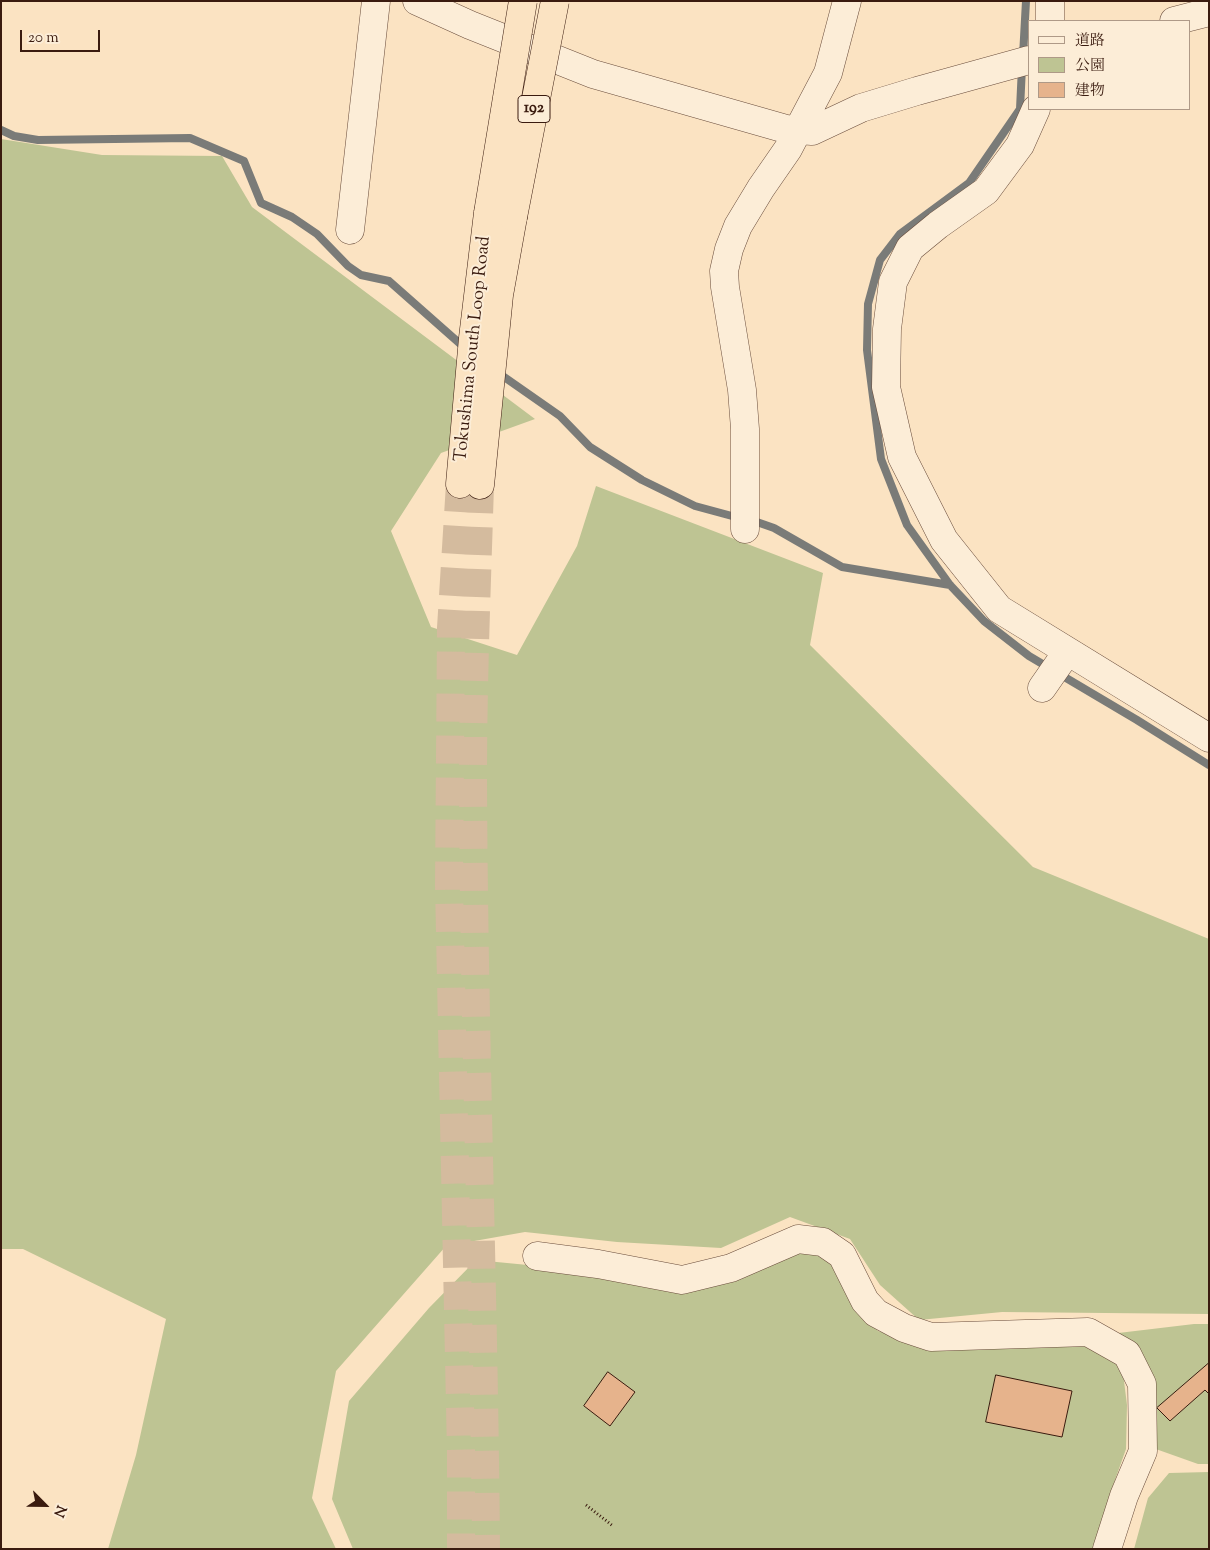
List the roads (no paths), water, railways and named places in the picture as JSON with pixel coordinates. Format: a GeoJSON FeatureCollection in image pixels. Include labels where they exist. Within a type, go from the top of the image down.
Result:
{"type":"FeatureCollection","features":[{"type":"Feature","properties":{"kind":"highway","name":"192"},"geometry":{"type":"LineString","coordinates":[[501,215],[523,1]]}},
{"type":"Feature","properties":{"kind":"highway","name":"192"},"geometry":{"type":"LineString","coordinates":[[501,215],[555,1]]}},
{"type":"Feature","properties":{"kind":"highway","name":"Tokushima South Loop Road"},"geometry":{"type":"LineString","coordinates":[[470,484],[476,408],[499,295],[501,215]]}},
{"type":"Feature","properties":{"kind":"street"},"geometry":{"type":"LineString","coordinates":[[350,230],[376,1]]}},
{"type":"Feature","properties":{"kind":"street"},"geometry":{"type":"LineString","coordinates":[[417,1],[470,25],[593,74],[786,129],[812,131],[861,108],[1028,60]]}},
{"type":"Feature","properties":{"kind":"street"},"geometry":{"type":"LineString","coordinates":[[746,529],[746,428],[742,390],[724,288],[724,271],[729,249],[738,226],[761,188],[788,150],[828,73],[847,1]]}},
{"type":"Feature","properties":{"kind":"street"},"geometry":{"type":"LineString","coordinates":[[1050,1],[1050,20]]}},
{"type":"Feature","properties":{"kind":"street"},"geometry":{"type":"LineString","coordinates":[[1178,20],[1209,12]]}},
{"type":"Feature","properties":{"kind":"street"},"geometry":{"type":"LineString","coordinates":[[1036,110],[1020,145],[986,191],[938,225],[910,248],[893,282],[887,329],[886,387],[902,457],[944,540],[999,609],[1209,738]]}},
{"type":"Feature","properties":{"kind":"street"},"geometry":{"type":"LineString","coordinates":[[1042,688],[1067,652]]}},
{"type":"Feature","properties":{"kind":"street"},"geometry":{"type":"LineString","coordinates":[[537,1256],[598,1264],[682,1280],[731,1268],[798,1239],[823,1242],[842,1255],[865,1300],[876,1313],[904,1328],[931,1337],[1088,1332],[1127,1354],[1142,1384],[1143,1451],[1124,1496],[1107,1549]]}},
{"type":"Feature","properties":{"kind":"waterway"},"geometry":{"type":"LineString","coordinates":[[1023,56],[1026,1]]}},
{"type":"Feature","properties":{"kind":"waterway"},"geometry":{"type":"LineString","coordinates":[[1022,67],[1020,109],[969,183],[900,234],[880,260],[868,304],[867,350],[881,459],[907,525],[950,585],[984,621],[1029,656],[1209,765]]}},
{"type":"Feature","properties":{"kind":"waterway"},"geometry":{"type":"LineString","coordinates":[[1,130],[14,136],[38,140],[190,138],[244,161],[261,203],[292,217],[317,234],[348,266],[361,275],[389,281],[466,349]]}},
{"type":"Feature","properties":{"kind":"waterway"},"geometry":{"type":"LineString","coordinates":[[497,372],[560,416],[590,447],[642,480],[695,506],[732,516]]}},
{"type":"Feature","properties":{"kind":"waterway"},"geometry":{"type":"LineString","coordinates":[[754,521],[774,528],[842,567],[950,585]]}},
{"type":"Feature","properties":{"kind":"tunnel"},"geometry":{"type":"LineString","coordinates":[[460,484],[451,628],[449,885],[461,1453],[461,1549]]}},
{"type":"Feature","properties":{"kind":"tunnel"},"geometry":{"type":"LineString","coordinates":[[480,485],[474,669],[473,779],[486,1549]]}}]}
